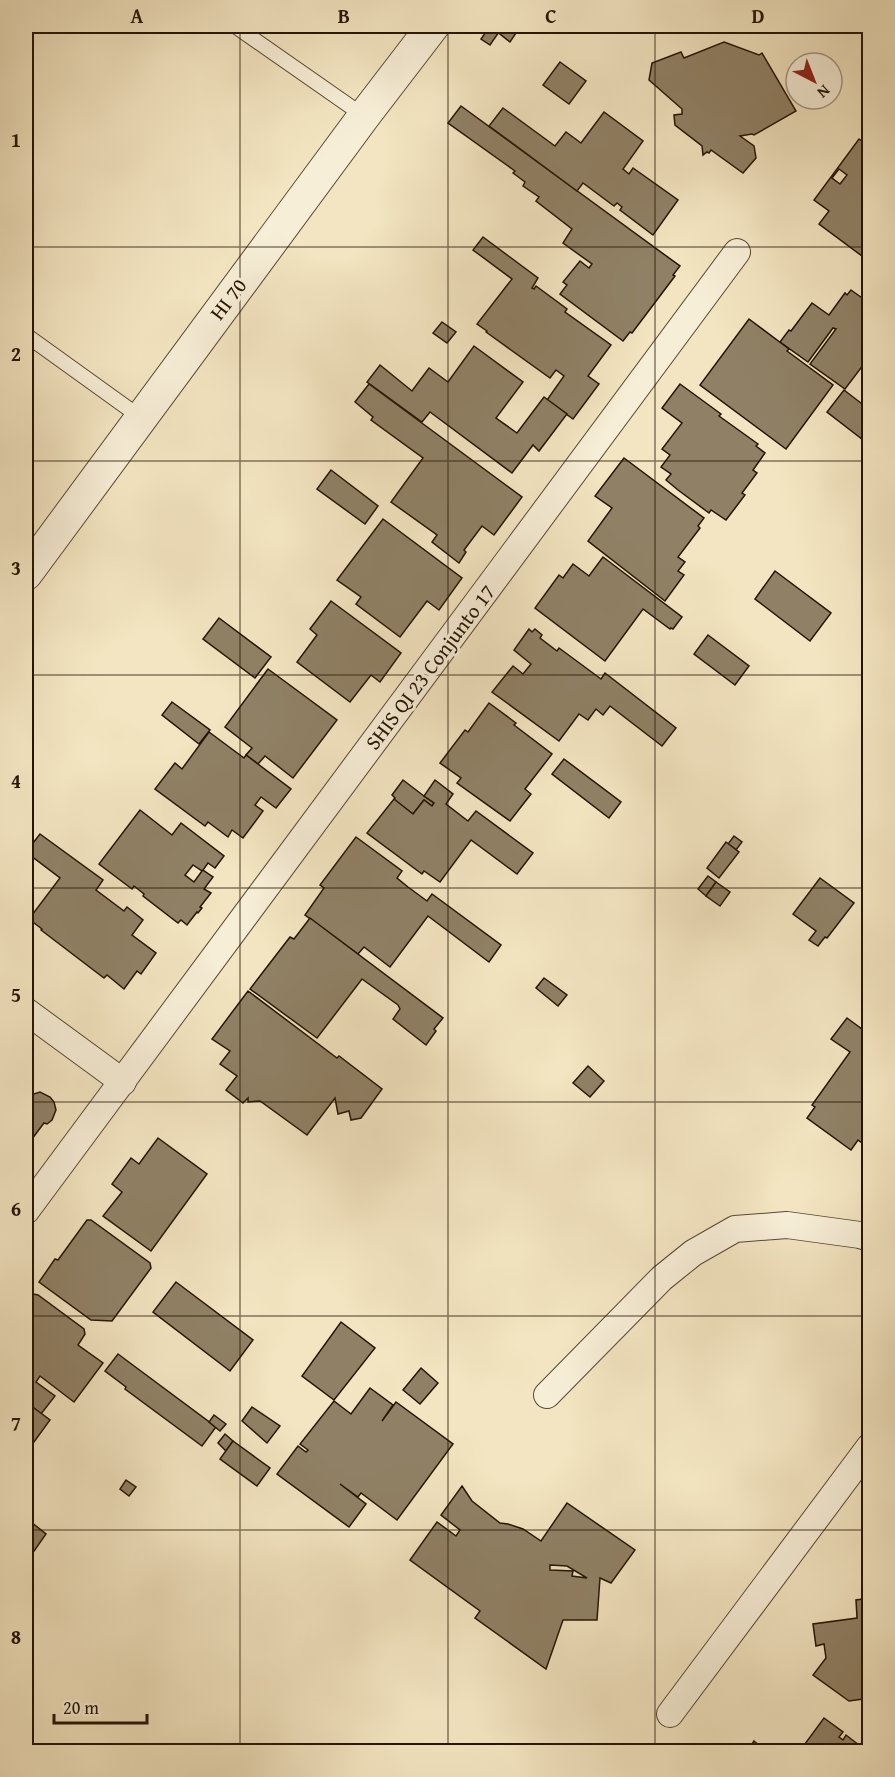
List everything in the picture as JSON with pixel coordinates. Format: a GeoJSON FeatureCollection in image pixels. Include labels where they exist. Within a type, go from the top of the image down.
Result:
{"type":"FeatureCollection","features":[{"type":"Feature","properties":{"kind":"street","name":"HI 70"},"geometry":{"type":"LineString","coordinates":[[26,574],[140,417],[433,26]]}},
{"type":"Feature","properties":{"kind":"street","name":"SHIS QI 23 Conjunto 17"},"geometry":{"type":"LineString","coordinates":[[26,1211],[737,252]]}},
{"type":"Feature","properties":{"kind":"street"},"geometry":{"type":"LineString","coordinates":[[26,1011],[123,1082]]}},
{"type":"Feature","properties":{"kind":"street"},"geometry":{"type":"LineString","coordinates":[[547,1395],[662,1278],[693,1253],[735,1229],[788,1225],[870,1238]]}},
{"type":"Feature","properties":{"kind":"street"},"geometry":{"type":"LineString","coordinates":[[670,1714],[870,1446]]}},
{"type":"Feature","properties":{"kind":"lane"},"geometry":{"type":"LineString","coordinates":[[235,26],[364,117]]}},
{"type":"Feature","properties":{"kind":"lane"},"geometry":{"type":"LineString","coordinates":[[26,335],[140,417]]}},
{"type":"Feature","properties":{"kind":"building"},"geometry":{"type":"Polygon","coordinates":[[[490,26],[499,32],[490,45],[481,39],[490,26]]]}},
{"type":"Feature","properties":{"kind":"building"},"geometry":{"type":"Polygon","coordinates":[[[506,26],[516,33],[510,42],[500,34],[506,26]]]}},
{"type":"Feature","properties":{"kind":"building"},"geometry":{"type":"Polygon","coordinates":[[[724,42],[759,55],[762,53],[784,91],[784,111],[796,111],[754,135],[740,136],[754,146],[756,158],[743,173],[711,150],[703,155],[702,146],[675,125],[674,115],[682,114],[682,109],[649,80],[652,63],[681,52],[684,58],[724,42]]]}},
{"type":"Feature","properties":{"kind":"building"},"geometry":{"type":"Polygon","coordinates":[[[560,62],[586,81],[569,104],[543,85],[560,62]]]}},
{"type":"Feature","properties":{"kind":"building"},"geometry":{"type":"Polygon","coordinates":[[[461,106],[680,266],[632,333],[630,332],[623,341],[560,294],[567,285],[563,282],[580,261],[589,268],[592,264],[563,243],[572,229],[536,201],[539,197],[523,186],[525,182],[513,173],[515,171],[448,123],[461,106]]]}},
{"type":"Feature","properties":{"kind":"building"},"geometry":{"type":"Polygon","coordinates":[[[503,108],[555,146],[566,132],[581,143],[604,112],[643,141],[623,169],[629,174],[633,168],[678,200],[653,235],[620,210],[622,207],[617,203],[614,206],[583,183],[577,191],[489,126],[503,108]]]}},
{"type":"Feature","properties":{"kind":"building"},"geometry":{"type":"Polygon","coordinates":[[[859,139],[870,147],[870,262],[819,224],[829,211],[814,200],[859,139]],[[839,169],[832,178],[840,184],[847,175],[839,169]]]}},
{"type":"Feature","properties":{"kind":"building"},"geometry":{"type":"Polygon","coordinates":[[[483,237],[538,278],[532,288],[536,286],[567,309],[565,312],[611,345],[588,376],[599,384],[573,419],[547,400],[564,376],[556,370],[550,378],[477,324],[512,279],[473,250],[483,237]]]}},
{"type":"Feature","properties":{"kind":"building"},"geometry":{"type":"Polygon","coordinates":[[[851,290],[865,300],[867,296],[870,297],[870,356],[845,389],[810,364],[836,329],[833,328],[808,362],[780,342],[812,303],[829,315],[845,293],[847,295],[851,290]]]}},
{"type":"Feature","properties":{"kind":"building"},"geometry":{"type":"Polygon","coordinates":[[[749,319],[833,385],[786,449],[700,385],[749,319]]]}},
{"type":"Feature","properties":{"kind":"building"},"geometry":{"type":"Polygon","coordinates":[[[442,322],[456,332],[447,343],[433,333],[442,322]]]}},
{"type":"Feature","properties":{"kind":"building"},"geometry":{"type":"Polygon","coordinates":[[[474,346],[523,382],[496,418],[517,433],[544,397],[567,414],[539,451],[533,445],[512,473],[430,412],[422,422],[367,382],[380,365],[412,391],[429,368],[448,382],[474,346]]]}},
{"type":"Feature","properties":{"kind":"building"},"geometry":{"type":"Polygon","coordinates":[[[369,384],[522,497],[494,535],[482,526],[464,550],[466,552],[459,563],[432,542],[437,535],[391,502],[423,458],[371,420],[373,417],[355,402],[369,384]]]}},
{"type":"Feature","properties":{"kind":"building"},"geometry":{"type":"Polygon","coordinates":[[[680,384],[758,444],[756,446],[765,453],[753,470],[757,473],[742,493],[745,495],[726,520],[711,510],[709,513],[678,490],[666,480],[671,474],[661,467],[670,455],[662,449],[682,423],[662,408],[680,384]]]}},
{"type":"Feature","properties":{"kind":"building"},"geometry":{"type":"Polygon","coordinates":[[[844,390],[870,410],[870,439],[867,443],[827,412],[844,390]]]}},
{"type":"Feature","properties":{"kind":"building"},"geometry":{"type":"Polygon","coordinates":[[[624,458],[704,518],[698,526],[700,528],[678,557],[685,562],[678,571],[684,575],[665,601],[588,541],[612,508],[595,496],[624,458]]]}},
{"type":"Feature","properties":{"kind":"building"},"geometry":{"type":"Polygon","coordinates":[[[331,470],[378,506],[365,524],[317,489],[331,470]]]}},
{"type":"Feature","properties":{"kind":"building"},"geometry":{"type":"Polygon","coordinates":[[[383,519],[462,578],[439,610],[427,601],[400,637],[356,604],[361,597],[337,580],[383,519]]]}},
{"type":"Feature","properties":{"kind":"building"},"geometry":{"type":"Polygon","coordinates":[[[603,557],[682,617],[673,629],[670,629],[643,609],[605,661],[535,608],[559,575],[563,578],[573,564],[589,576],[603,557]]]}},
{"type":"Feature","properties":{"kind":"building"},"geometry":{"type":"Polygon","coordinates":[[[775,571],[831,613],[810,641],[755,599],[775,571]]]}},
{"type":"Feature","properties":{"kind":"building"},"geometry":{"type":"Polygon","coordinates":[[[331,601],[401,653],[380,682],[371,675],[350,702],[297,662],[317,635],[310,629],[331,601]]]}},
{"type":"Feature","properties":{"kind":"building"},"geometry":{"type":"Polygon","coordinates":[[[219,618],[271,657],[255,678],[203,639],[219,618]]]}},
{"type":"Feature","properties":{"kind":"building"},"geometry":{"type":"Polygon","coordinates":[[[529,629],[532,632],[535,629],[542,635],[540,638],[557,651],[559,648],[601,679],[605,673],[676,728],[662,746],[610,706],[603,715],[596,709],[588,720],[579,714],[559,741],[492,692],[513,666],[523,674],[531,664],[514,650],[529,629]]]}},
{"type":"Feature","properties":{"kind":"building"},"geometry":{"type":"Polygon","coordinates":[[[708,635],[749,666],[735,685],[694,654],[708,635]]]}},
{"type":"Feature","properties":{"kind":"building"},"geometry":{"type":"Polygon","coordinates":[[[268,669],[337,720],[293,778],[265,756],[258,764],[246,755],[252,748],[225,727],[268,669]]]}},
{"type":"Feature","properties":{"kind":"building"},"geometry":{"type":"Polygon","coordinates":[[[172,702],[210,730],[199,744],[162,715],[172,702]]]}},
{"type":"Feature","properties":{"kind":"building"},"geometry":{"type":"Polygon","coordinates":[[[489,703],[552,754],[525,789],[531,794],[510,821],[457,783],[461,778],[440,763],[465,730],[468,732],[489,703]]]}},
{"type":"Feature","properties":{"kind":"building"},"geometry":{"type":"Polygon","coordinates":[[[209,732],[244,758],[246,755],[291,789],[276,808],[261,797],[255,805],[263,811],[243,838],[232,830],[228,837],[208,822],[205,826],[155,789],[175,763],[182,769],[209,732]]]}},
{"type":"Feature","properties":{"kind":"building"},"geometry":{"type":"Polygon","coordinates":[[[564,759],[621,802],[609,818],[552,774],[564,759]]]}},
{"type":"Feature","properties":{"kind":"building"},"geometry":{"type":"Polygon","coordinates":[[[403,780],[434,803],[432,806],[424,800],[413,814],[394,800],[392,795],[403,780]]]}},
{"type":"Feature","properties":{"kind":"building"},"geometry":{"type":"Polygon","coordinates":[[[435,780],[453,794],[446,804],[468,821],[476,811],[533,853],[517,874],[471,840],[440,882],[424,871],[422,874],[367,833],[394,799],[413,814],[424,800],[432,806],[434,803],[424,796],[435,780]]]}},
{"type":"Feature","properties":{"kind":"building"},"geometry":{"type":"Polygon","coordinates":[[[140,810],[172,835],[181,823],[224,856],[215,868],[208,863],[203,870],[213,877],[204,889],[211,893],[187,925],[181,920],[178,923],[143,896],[144,894],[134,886],[132,889],[99,864],[140,810]],[[193,865],[185,875],[194,882],[202,871],[193,865]]]}},
{"type":"Feature","properties":{"kind":"building"},"geometry":{"type":"Polygon","coordinates":[[[40,834],[103,880],[96,890],[124,911],[127,907],[143,920],[132,935],[156,953],[141,974],[137,971],[124,989],[107,975],[104,978],[29,919],[60,878],[26,852],[40,834]]]}},
{"type":"Feature","properties":{"kind":"building"},"geometry":{"type":"Polygon","coordinates":[[[734,836],[742,842],[736,850],[728,844],[734,836]]]}},
{"type":"Feature","properties":{"kind":"building"},"geometry":{"type":"Polygon","coordinates":[[[356,837],[402,871],[397,878],[408,887],[427,901],[432,894],[501,945],[489,962],[428,916],[390,967],[364,947],[358,954],[305,915],[324,888],[320,885],[356,837]]]}},
{"type":"Feature","properties":{"kind":"building"},"geometry":{"type":"Polygon","coordinates":[[[726,842],[739,852],[719,878],[707,868],[726,842]]]}},
{"type":"Feature","properties":{"kind":"building"},"geometry":{"type":"Polygon","coordinates":[[[708,876],[716,882],[706,896],[698,889],[708,876]]]}},
{"type":"Feature","properties":{"kind":"building"},"geometry":{"type":"Polygon","coordinates":[[[820,878],[854,903],[818,946],[809,940],[816,931],[793,914],[820,878]]]}},
{"type":"Feature","properties":{"kind":"building"},"geometry":{"type":"Polygon","coordinates":[[[716,882],[730,892],[720,906],[706,896],[716,882]]]}},
{"type":"Feature","properties":{"kind":"building"},"geometry":{"type":"Polygon","coordinates":[[[310,918],[443,1018],[426,1045],[393,1019],[400,1009],[398,1005],[362,979],[317,1038],[250,989],[290,937],[294,939],[310,918]]]}},
{"type":"Feature","properties":{"kind":"building"},"geometry":{"type":"Polygon","coordinates":[[[544,978],[567,995],[558,1006],[536,988],[544,978]]]}},
{"type":"Feature","properties":{"kind":"building"},"geometry":{"type":"Polygon","coordinates":[[[248,991],[382,1089],[361,1118],[351,1120],[349,1111],[338,1114],[335,1098],[307,1135],[260,1101],[248,1102],[248,1098],[243,1103],[226,1090],[237,1076],[220,1064],[230,1051],[212,1039],[248,991]]]}},
{"type":"Feature","properties":{"kind":"building"},"geometry":{"type":"Polygon","coordinates":[[[847,1018],[870,1035],[870,1149],[858,1140],[851,1150],[807,1118],[815,1107],[812,1105],[850,1052],[831,1039],[847,1018]]]}},
{"type":"Feature","properties":{"kind":"building"},"geometry":{"type":"Polygon","coordinates":[[[588,1066],[604,1081],[590,1097],[573,1083],[588,1066]]]}},
{"type":"Feature","properties":{"kind":"building"},"geometry":{"type":"Polygon","coordinates":[[[26,1088],[34,1094],[40,1092],[50,1097],[56,1110],[52,1120],[47,1124],[44,1123],[26,1147],[26,1088]]]}},
{"type":"Feature","properties":{"kind":"building"},"geometry":{"type":"Polygon","coordinates":[[[158,1138],[207,1174],[151,1251],[103,1216],[122,1192],[112,1184],[131,1158],[139,1164],[158,1138]]]}},
{"type":"Feature","properties":{"kind":"building"},"geometry":{"type":"Polygon","coordinates":[[[87,1220],[91,1220],[150,1263],[151,1268],[112,1321],[91,1320],[39,1282],[87,1220]]]}},
{"type":"Feature","properties":{"kind":"building"},"geometry":{"type":"Polygon","coordinates":[[[176,1282],[253,1340],[230,1371],[153,1312],[176,1282]]]}},
{"type":"Feature","properties":{"kind":"building"},"geometry":{"type":"Polygon","coordinates":[[[33,1294],[38,1295],[84,1329],[85,1334],[78,1345],[103,1363],[74,1402],[40,1376],[36,1382],[55,1396],[41,1414],[26,1402],[26,1305],[33,1294]]]}},
{"type":"Feature","properties":{"kind":"building"},"geometry":{"type":"Polygon","coordinates":[[[341,1322],[375,1348],[334,1400],[302,1376],[341,1322]]]}},
{"type":"Feature","properties":{"kind":"building"},"geometry":{"type":"Polygon","coordinates":[[[118,1354],[216,1427],[202,1446],[125,1389],[126,1387],[105,1371],[118,1354]]]}},
{"type":"Feature","properties":{"kind":"building"},"geometry":{"type":"Polygon","coordinates":[[[421,1368],[438,1383],[420,1404],[403,1390],[421,1368]]]}},
{"type":"Feature","properties":{"kind":"building"},"geometry":{"type":"Polygon","coordinates":[[[370,1388],[393,1405],[382,1421],[396,1402],[453,1444],[397,1520],[361,1493],[358,1497],[340,1484],[366,1504],[349,1527],[277,1474],[298,1446],[306,1452],[308,1450],[300,1444],[334,1401],[351,1414],[370,1388]]]}},
{"type":"Feature","properties":{"kind":"building"},"geometry":{"type":"Polygon","coordinates":[[[26,1402],[50,1420],[26,1453],[26,1402]]]}},
{"type":"Feature","properties":{"kind":"building"},"geometry":{"type":"Polygon","coordinates":[[[252,1407],[280,1426],[267,1443],[242,1421],[252,1407]]]}},
{"type":"Feature","properties":{"kind":"building"},"geometry":{"type":"Polygon","coordinates":[[[214,1415],[226,1424],[220,1431],[209,1422],[214,1415]]]}},
{"type":"Feature","properties":{"kind":"building"},"geometry":{"type":"Polygon","coordinates":[[[225,1434],[233,1441],[226,1451],[218,1443],[225,1434]]]}},
{"type":"Feature","properties":{"kind":"building"},"geometry":{"type":"Polygon","coordinates":[[[233,1441],[270,1468],[257,1486],[220,1459],[233,1441]]]}},
{"type":"Feature","properties":{"kind":"building"},"geometry":{"type":"Polygon","coordinates":[[[126,1480],[136,1487],[129,1496],[120,1489],[126,1480]]]}},
{"type":"Feature","properties":{"kind":"building"},"geometry":{"type":"Polygon","coordinates":[[[462,1486],[472,1501],[500,1523],[523,1529],[541,1541],[567,1503],[635,1550],[611,1583],[600,1578],[597,1620],[563,1620],[546,1669],[475,1618],[480,1611],[410,1560],[437,1522],[456,1536],[460,1530],[441,1515],[462,1486]],[[550,1565],[550,1570],[573,1571],[572,1576],[587,1578],[567,1566],[550,1565]]]}},
{"type":"Feature","properties":{"kind":"building"},"geometry":{"type":"Polygon","coordinates":[[[26,1518],[46,1534],[32,1554],[26,1550],[26,1518]]]}},
{"type":"Feature","properties":{"kind":"building"},"geometry":{"type":"Polygon","coordinates":[[[870,1598],[870,1698],[849,1701],[813,1675],[826,1658],[824,1644],[816,1646],[813,1624],[857,1618],[856,1600],[870,1598]]]}},
{"type":"Feature","properties":{"kind":"building"},"geometry":{"type":"Polygon","coordinates":[[[824,1718],[843,1732],[839,1737],[843,1740],[846,1735],[868,1752],[799,1752],[824,1718]]]}},
{"type":"Feature","properties":{"kind":"building"},"geometry":{"type":"Polygon","coordinates":[[[754,1741],[767,1752],[747,1752],[754,1741]]]}}]}
